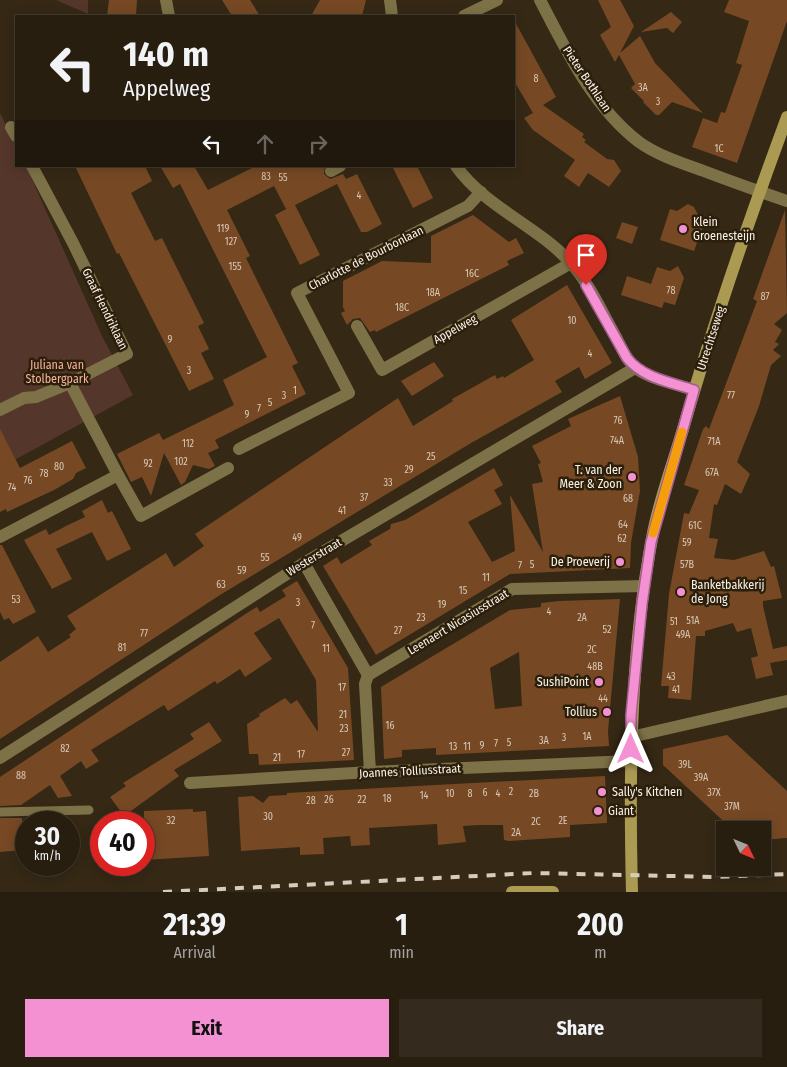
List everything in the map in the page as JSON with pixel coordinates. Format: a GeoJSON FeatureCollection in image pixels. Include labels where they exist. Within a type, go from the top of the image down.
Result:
{"type":"FeatureCollection","features":[{"type":"Feature","properties":{"kind":"street"},"geometry":{"type":"LineString","coordinates":[[166,0],[169,15]]}},
{"type":"Feature","properties":{"kind":"street"},"geometry":{"type":"LineString","coordinates":[[390,0],[392,15]]}},
{"type":"Feature","properties":{"kind":"street"},"geometry":{"type":"LineString","coordinates":[[466,15],[498,0]]}},
{"type":"Feature","properties":{"kind":"street","name":"Pieter Bothlaan"},"geometry":{"type":"LineString","coordinates":[[540,0],[568,54],[595,95],[618,124],[640,143],[674,160],[787,201]]}},
{"type":"Feature","properties":{"kind":"street","name":"Utrechtseweg"},"geometry":{"type":"LineString","coordinates":[[632,892],[631,737],[644,586],[654,530],[694,390],[787,117]]}},
{"type":"Feature","properties":{"kind":"street","name":"Graaf Hendriklaan"},"geometry":{"type":"LineString","coordinates":[[0,410],[24,398],[36,397],[70,383],[127,354],[73,243],[33,167]]}},
{"type":"Feature","properties":{"kind":"street"},"geometry":{"type":"LineString","coordinates":[[457,167],[481,192],[549,242],[571,263],[594,296],[627,358],[635,368],[694,390]]}},
{"type":"Feature","properties":{"kind":"street","name":"Charlotte de Bourbonlaan"},"geometry":{"type":"LineString","coordinates":[[239,449],[349,393],[297,293],[468,206],[481,192]]}},
{"type":"Feature","properties":{"kind":"street","name":"Appelweg"},"geometry":{"type":"LineString","coordinates":[[357,326],[382,370],[571,263]]}},
{"type":"Feature","properties":{"kind":"street","name":"Westerstraat"},"geometry":{"type":"LineString","coordinates":[[0,758],[304,563],[635,368]]}},
{"type":"Feature","properties":{"kind":"street"},"geometry":{"type":"LineString","coordinates":[[70,383],[141,516],[228,468]]}},
{"type":"Feature","properties":{"kind":"street"},"geometry":{"type":"LineString","coordinates":[[0,537],[118,475]]}},
{"type":"Feature","properties":{"kind":"street"},"geometry":{"type":"LineString","coordinates":[[304,563],[368,675],[365,684],[370,772]]}},
{"type":"Feature","properties":{"kind":"street","name":"Leenaert Nicasiusstraat"},"geometry":{"type":"LineString","coordinates":[[368,675],[512,589],[644,586]]}},
{"type":"Feature","properties":{"kind":"street"},"geometry":{"type":"LineString","coordinates":[[631,737],[787,701]]}},
{"type":"Feature","properties":{"kind":"street","name":"Joannes Tolliusstraat"},"geometry":{"type":"LineString","coordinates":[[190,783],[370,772],[631,761]]}},
{"type":"Feature","properties":{"kind":"street"},"geometry":{"type":"LineString","coordinates":[[512,892],[553,892]]}},
{"type":"Feature","properties":{"kind":"lane"},"geometry":{"type":"LineString","coordinates":[[0,812],[89,810]]}},
{"type":"Feature","properties":{"kind":"green space"},"geometry":{"type":"Polygon","coordinates":[[[56,0],[88,0],[88,14],[56,0]]]}},
{"type":"Feature","properties":{"kind":"green space","name":"Juliana van Stolbergpark"},"geometry":{"type":"Polygon","coordinates":[[[0,113],[15,144],[15,167],[26,167],[102,336],[133,395],[0,468],[0,113]]]}},
{"type":"Feature","properties":{"kind":"building"},"geometry":{"type":"Polygon","coordinates":[[[109,0],[137,0],[136,15],[107,15],[109,0]]]}},
{"type":"Feature","properties":{"kind":"building"},"geometry":{"type":"Polygon","coordinates":[[[222,0],[250,0],[259,15],[231,15],[222,0]]]}},
{"type":"Feature","properties":{"kind":"building"},"geometry":{"type":"Polygon","coordinates":[[[320,0],[366,0],[362,15],[312,15],[320,0]]]}},
{"type":"Feature","properties":{"kind":"building"},"geometry":{"type":"Polygon","coordinates":[[[598,0],[620,0],[634,26],[620,53],[640,36],[655,63],[703,113],[672,102],[659,115],[656,115],[643,102],[631,88],[635,84],[619,55],[615,62],[600,35],[611,27],[598,0]]]}},
{"type":"Feature","properties":{"kind":"building"},"geometry":{"type":"Polygon","coordinates":[[[729,0],[787,0],[787,21],[737,163],[692,147],[703,118],[717,123],[721,112],[725,113],[742,65],[736,63],[749,21],[724,12],[729,0]]]}},
{"type":"Feature","properties":{"kind":"building"},"geometry":{"type":"Polygon","coordinates":[[[671,12],[682,22],[673,33],[667,28],[641,32],[671,12]]]}},
{"type":"Feature","properties":{"kind":"building"},"geometry":{"type":"Polygon","coordinates":[[[515,22],[556,97],[543,105],[584,134],[582,137],[586,140],[584,142],[607,159],[614,160],[621,171],[609,187],[588,173],[579,187],[564,176],[575,160],[533,130],[524,118],[533,113],[515,83],[515,22]]]}},
{"type":"Feature","properties":{"kind":"building"},"geometry":{"type":"Polygon","coordinates":[[[75,167],[145,167],[152,181],[131,193],[155,241],[162,238],[204,323],[198,326],[209,349],[201,353],[214,379],[189,391],[119,253],[117,254],[75,167]]]}},
{"type":"Feature","properties":{"kind":"building"},"geometry":{"type":"Polygon","coordinates":[[[161,167],[195,167],[208,190],[254,167],[325,167],[324,174],[330,179],[343,174],[346,179],[357,174],[382,224],[367,232],[361,232],[337,184],[295,205],[320,255],[300,265],[275,215],[290,207],[286,209],[274,186],[227,210],[250,256],[246,258],[298,363],[292,366],[306,394],[215,440],[219,448],[208,453],[215,466],[209,469],[193,465],[185,482],[181,485],[164,453],[151,496],[142,477],[131,482],[117,454],[159,433],[163,440],[234,405],[223,380],[267,357],[180,184],[173,188],[161,167]]]}},
{"type":"Feature","properties":{"kind":"building"},"geometry":{"type":"Polygon","coordinates":[[[392,167],[418,167],[433,198],[413,208],[392,167]]]}},
{"type":"Feature","properties":{"kind":"building","name":"Klein Groenesteijn"},"geometry":{"type":"Polygon","coordinates":[[[688,204],[694,207],[700,219],[705,221],[694,251],[660,240],[670,209],[677,211],[688,204]]]}},
{"type":"Feature","properties":{"kind":"building"},"geometry":{"type":"Polygon","coordinates":[[[785,210],[787,313],[774,324],[782,330],[775,342],[779,344],[773,350],[781,356],[771,365],[759,406],[737,462],[750,474],[741,494],[725,484],[717,505],[714,504],[709,538],[718,539],[714,558],[734,560],[764,551],[771,567],[774,566],[782,598],[763,601],[763,606],[773,649],[787,646],[787,660],[770,663],[773,675],[756,679],[751,658],[758,656],[751,628],[737,632],[733,623],[705,631],[705,636],[696,636],[691,700],[668,698],[669,686],[661,686],[669,594],[684,513],[689,514],[699,490],[684,485],[703,429],[706,426],[709,429],[757,301],[753,299],[785,210]]]}},
{"type":"Feature","properties":{"kind":"building"},"geometry":{"type":"Polygon","coordinates":[[[473,215],[509,242],[516,238],[524,253],[507,261],[509,265],[376,332],[375,330],[370,332],[360,318],[353,319],[347,325],[341,313],[345,311],[343,307],[343,281],[382,261],[431,263],[431,236],[473,215]]]}},
{"type":"Feature","properties":{"kind":"building"},"geometry":{"type":"Polygon","coordinates":[[[622,222],[638,227],[632,244],[616,238],[622,222]]]}},
{"type":"Feature","properties":{"kind":"building"},"geometry":{"type":"Polygon","coordinates":[[[678,266],[684,278],[675,305],[664,302],[662,308],[621,295],[627,276],[651,284],[657,267],[670,271],[678,266]]]}},
{"type":"Feature","properties":{"kind":"building"},"geometry":{"type":"Polygon","coordinates":[[[567,285],[612,363],[585,379],[579,367],[555,381],[562,392],[471,443],[220,595],[0,739],[0,662],[38,636],[48,652],[71,637],[69,635],[76,629],[67,616],[166,553],[174,567],[204,546],[195,534],[398,398],[413,426],[453,401],[452,399],[495,375],[497,379],[503,376],[504,378],[534,360],[511,320],[567,285]]]}},
{"type":"Feature","properties":{"kind":"building"},"geometry":{"type":"Polygon","coordinates":[[[434,362],[444,376],[412,396],[401,381],[434,362]]]}},
{"type":"Feature","properties":{"kind":"building"},"geometry":{"type":"Polygon","coordinates":[[[620,396],[638,457],[640,491],[631,543],[630,568],[510,574],[376,655],[323,566],[337,557],[341,564],[372,545],[369,541],[390,529],[391,524],[405,520],[494,468],[503,485],[494,490],[502,504],[468,522],[492,562],[515,551],[510,495],[543,552],[532,484],[543,482],[538,464],[541,463],[532,446],[571,426],[568,419],[620,396]]]}},
{"type":"Feature","properties":{"kind":"building"},"geometry":{"type":"Polygon","coordinates":[[[0,429],[20,468],[72,441],[86,468],[76,473],[73,479],[54,490],[7,512],[6,509],[0,512],[0,429]]]}},
{"type":"Feature","properties":{"kind":"building"},"geometry":{"type":"Polygon","coordinates":[[[102,500],[108,513],[112,511],[131,549],[107,561],[92,532],[56,549],[72,579],[52,589],[24,540],[46,529],[49,535],[85,517],[82,511],[102,500]]]}},
{"type":"Feature","properties":{"kind":"building"},"geometry":{"type":"Polygon","coordinates":[[[0,545],[2,545],[36,612],[13,624],[9,618],[4,620],[0,612],[0,545]]]}},
{"type":"Feature","properties":{"kind":"building"},"geometry":{"type":"Polygon","coordinates":[[[297,581],[348,668],[354,760],[259,765],[258,754],[249,754],[247,724],[285,698],[291,704],[297,700],[318,732],[316,680],[279,618],[254,633],[272,659],[245,677],[240,669],[217,684],[215,681],[168,711],[164,705],[91,750],[99,761],[86,769],[81,761],[60,776],[72,796],[58,798],[50,785],[21,805],[0,806],[0,777],[250,611],[257,607],[260,612],[286,596],[282,590],[297,581]]]}},
{"type":"Feature","properties":{"kind":"building"},"geometry":{"type":"Polygon","coordinates":[[[620,599],[608,731],[609,746],[436,755],[436,748],[402,750],[402,757],[384,759],[381,687],[510,610],[541,607],[541,603],[620,599]],[[519,652],[490,668],[495,709],[522,706],[519,652]]]}},
{"type":"Feature","properties":{"kind":"building"},"geometry":{"type":"Polygon","coordinates":[[[209,722],[222,741],[174,770],[179,776],[131,811],[120,811],[110,797],[126,786],[123,783],[194,739],[190,734],[209,722]]]}},
{"type":"Feature","properties":{"kind":"building"},"geometry":{"type":"Polygon","coordinates":[[[727,735],[787,791],[787,838],[771,839],[771,821],[723,821],[663,765],[663,749],[727,735]]]}},
{"type":"Feature","properties":{"kind":"building"},"geometry":{"type":"Polygon","coordinates":[[[605,776],[607,823],[570,825],[570,837],[509,841],[504,840],[503,825],[479,825],[463,826],[466,842],[438,845],[437,824],[369,828],[370,845],[351,846],[350,836],[323,838],[324,854],[300,855],[300,847],[241,851],[238,797],[253,796],[263,803],[269,796],[287,795],[287,793],[605,776]]]}},
{"type":"Feature","properties":{"kind":"building"},"geometry":{"type":"Polygon","coordinates":[[[193,809],[193,812],[206,811],[209,856],[155,859],[155,811],[144,811],[193,809]]]}},
{"type":"Feature","properties":{"kind":"building"},"geometry":{"type":"Polygon","coordinates":[[[0,818],[15,818],[15,851],[0,852],[0,818]]]}},
{"type":"Feature","properties":{"kind":"railway"},"geometry":{"type":"LineString","coordinates":[[163,892],[534,873],[716,877],[787,874]]}},
{"type":"Feature","properties":{"kind":"slow traffic"},"geometry":{"type":"LineString","coordinates":[[653,533],[682,432]]}},
{"type":"Feature","properties":{"kind":"place","name":"Klein Groenesteijn"},"geometry":{"type":"Point","coordinates":[683,229]}},
{"type":"Feature","properties":{"kind":"place","name":"T. van der Meer & Zoon"},"geometry":{"type":"Point","coordinates":[632,477]}},
{"type":"Feature","properties":{"kind":"place","name":"De Proeverij"},"geometry":{"type":"Point","coordinates":[620,562]}},
{"type":"Feature","properties":{"kind":"place","name":"Banketbakkerij de Jong"},"geometry":{"type":"Point","coordinates":[681,592]}},
{"type":"Feature","properties":{"kind":"place","name":"SushiPoint"},"geometry":{"type":"Point","coordinates":[599,682]}},
{"type":"Feature","properties":{"kind":"place","name":"Tollius"},"geometry":{"type":"Point","coordinates":[607,712]}},
{"type":"Feature","properties":{"kind":"place","name":"Sally's Kitchen"},"geometry":{"type":"Point","coordinates":[602,792]}},
{"type":"Feature","properties":{"kind":"place","name":"Giant"},"geometry":{"type":"Point","coordinates":[598,811]}},
{"type":"Feature","properties":{"kind":"route"},"geometry":{"type":"LineString","coordinates":[[586,285],[594,296],[627,358],[635,368],[694,390],[651,542],[644,586],[631,715],[631,749]]}}]}
